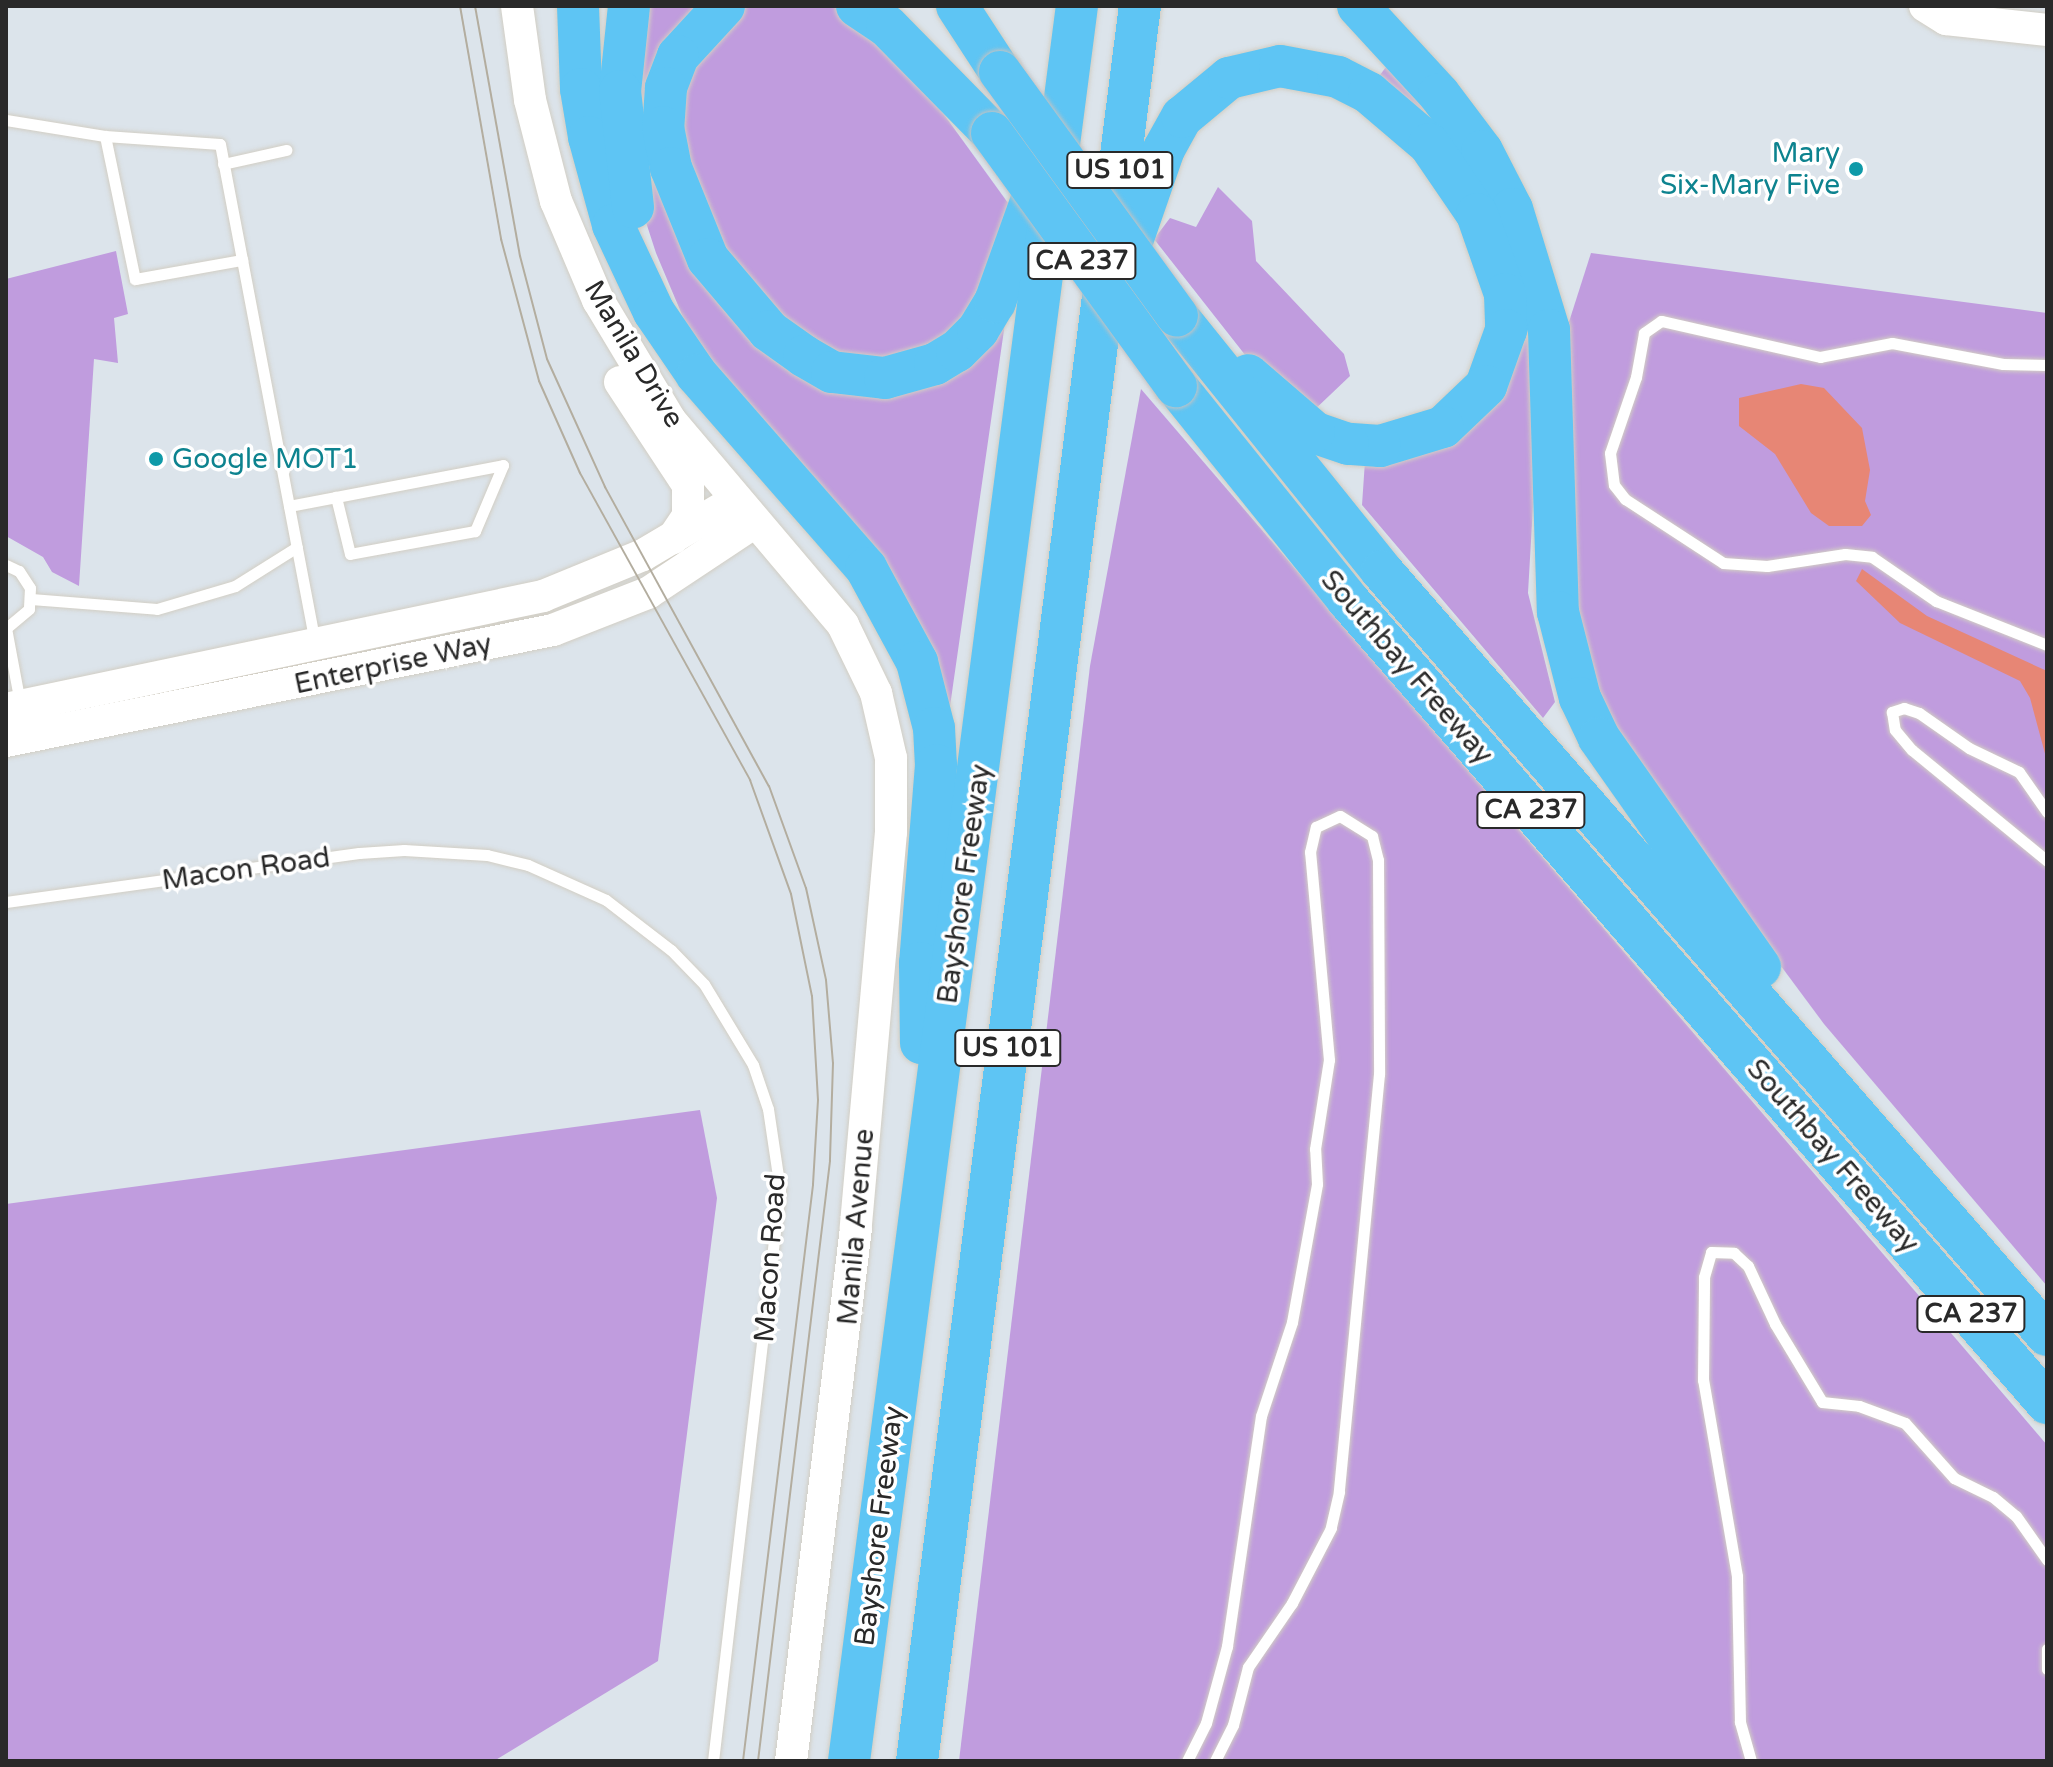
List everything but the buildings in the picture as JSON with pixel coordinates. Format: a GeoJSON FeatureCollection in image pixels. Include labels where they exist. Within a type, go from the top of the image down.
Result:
{"type":"FeatureCollection","features":[{"type":"Feature","properties":{"kind":"highway"},"geometry":{"type":"LineString","coordinates":[[578,6],[581,89],[613,225],[654,312],[697,375],[866,568],[903,629],[925,691],[934,728],[936,803],[920,963],[922,1190]]}},
{"type":"Feature","properties":{"kind":"highway"},"geometry":{"type":"LineString","coordinates":[[629,6],[620,91],[626,174],[649,263],[697,375]]}},
{"type":"Feature","properties":{"kind":"highway"},"geometry":{"type":"LineString","coordinates":[[724,6],[684,47],[666,88],[663,127],[671,168],[708,259],[738,298],[769,331],[832,372],[859,378],[910,373],[957,351],[978,330],[1011,265],[1065,97]]}},
{"type":"Feature","properties":{"kind":"highway"},"geometry":{"type":"LineString","coordinates":[[857,6],[887,26],[992,133]]}},
{"type":"Feature","properties":{"kind":"highway","name":"Southbay Freeway"},"geometry":{"type":"LineString","coordinates":[[906,6],[992,133],[1176,386],[1348,600],[2047,1403]]}},
{"type":"Feature","properties":{"kind":"highway","name":"Southbay Freeway"},"geometry":{"type":"LineString","coordinates":[[957,6],[1051,143],[1382,571],[1858,1114],[2047,1335]]}},
{"type":"Feature","properties":{"kind":"highway","name":"Bayshore Freeway"},"geometry":{"type":"LineString","coordinates":[[849,1761],[1077,6]]}},
{"type":"Feature","properties":{"kind":"highway","name":"US 101"},"geometry":{"type":"LineString","coordinates":[[917,1761],[1140,6]]}},
{"type":"Feature","properties":{"kind":"highway"},"geometry":{"type":"LineString","coordinates":[[1358,6],[1439,94],[1482,151],[1534,266],[1549,330],[1554,387],[1558,612],[1580,698],[1599,738],[1832,1069],[1858,1114]]}},
{"type":"Feature","properties":{"kind":"highway"},"geometry":{"type":"LineString","coordinates":[[1100,335],[1152,181],[1182,117],[1229,78],[1280,66],[1312,69],[1369,93],[1429,144],[1477,214],[1505,294],[1506,330],[1486,386],[1443,427],[1413,440],[1348,444],[1314,432],[1283,409],[1180,309]]}},
{"type":"Feature","properties":{"kind":"street","name":"Manila Drive"},"geometry":{"type":"LineString","coordinates":[[517,6],[530,100],[556,201],[598,300],[670,420],[843,625],[876,693]]}},
{"type":"Feature","properties":{"kind":"street"},"geometry":{"type":"LineString","coordinates":[[1925,6],[1946,19],[2047,30]]}},
{"type":"Feature","properties":{"kind":"street"},"geometry":{"type":"LineString","coordinates":[[598,300],[596,337],[624,391],[688,485],[688,516],[673,538]]}},
{"type":"Feature","properties":{"kind":"street","name":"Enterprise Way"},"geometry":{"type":"LineString","coordinates":[[6,741],[318,662],[543,596],[602,575],[673,538],[746,511]]}},
{"type":"Feature","properties":{"kind":"street","name":"Enterprise Way"},"geometry":{"type":"LineString","coordinates":[[14,708],[585,619],[661,586],[746,511]]}},
{"type":"Feature","properties":{"kind":"street","name":"Manila Avenue"},"geometry":{"type":"LineString","coordinates":[[791,1761],[846,1333],[891,832],[891,758],[876,693]]}},
{"type":"Feature","properties":{"kind":"lane"},"geometry":{"type":"LineString","coordinates":[[6,120],[105,136],[220,144],[318,662]]}},
{"type":"Feature","properties":{"kind":"lane"},"geometry":{"type":"LineString","coordinates":[[105,136],[135,279],[242,260]]}},
{"type":"Feature","properties":{"kind":"lane"},"geometry":{"type":"LineString","coordinates":[[223,164],[286,150]]}},
{"type":"Feature","properties":{"kind":"lane"},"geometry":{"type":"LineString","coordinates":[[2047,365],[2003,364],[1892,343],[1820,357],[1661,321],[1644,333],[1636,377],[1610,453],[1614,485],[1625,499],[1723,563],[1767,566],[1845,554],[1872,557],[1946,606],[2047,645]]}},
{"type":"Feature","properties":{"kind":"lane"},"geometry":{"type":"LineString","coordinates":[[289,506],[503,465],[475,531],[397,546],[350,554],[336,497]]}},
{"type":"Feature","properties":{"kind":"lane"},"geometry":{"type":"LineString","coordinates":[[31,599],[157,609],[235,586],[297,547]]}},
{"type":"Feature","properties":{"kind":"lane"},"geometry":{"type":"LineString","coordinates":[[6,565],[26,579],[31,599],[23,618],[6,628],[14,708]]}},
{"type":"Feature","properties":{"kind":"lane"},"geometry":{"type":"LineString","coordinates":[[2047,812],[2019,772],[1969,748],[1919,713],[1904,708],[1892,712],[1895,730],[1912,750],[2047,861]]}},
{"type":"Feature","properties":{"kind":"lane"},"geometry":{"type":"LineString","coordinates":[[1187,1761],[1206,1723],[1227,1646],[1261,1416],[1292,1322],[1317,1184],[1315,1149],[1329,1060],[1310,852],[1316,827],[1340,816],[1372,836],[1378,860],[1379,1074],[1339,1492],[1331,1528],[1292,1603],[1248,1667],[1233,1725],[1215,1761]]}},
{"type":"Feature","properties":{"kind":"lane","name":"Macon Road"},"geometry":{"type":"LineString","coordinates":[[6,902],[359,853],[417,850],[487,855],[528,865],[606,900],[671,950],[704,984],[753,1065],[771,1122],[780,1189],[713,1761]]}},
{"type":"Feature","properties":{"kind":"lane"},"geometry":{"type":"LineString","coordinates":[[1751,1761],[1740,1722],[1737,1576],[1703,1380],[1704,1277],[1711,1252],[1734,1253],[1748,1266],[1775,1324],[1822,1402],[1859,1406],[1905,1423],[1954,1478],[1993,1497],[2016,1516],[2047,1560]]}},
{"type":"Feature","properties":{"kind":"lane"},"geometry":{"type":"LineString","coordinates":[[2047,1649],[2047,1669]]}},
{"type":"Feature","properties":{"kind":"shaded area"},"geometry":{"type":"Polygon","coordinates":[[[637,6],[713,6],[659,171],[826,383],[1006,316],[943,755],[924,659],[701,360],[656,253],[642,210],[637,6]]]}},
{"type":"Feature","properties":{"kind":"shaded area"},"geometry":{"type":"Polygon","coordinates":[[[746,6],[837,6],[885,33],[1016,214],[952,342],[859,369],[743,292],[679,168],[686,61],[726,17],[746,6]]]}},
{"type":"Feature","properties":{"kind":"shaded area"},"geometry":{"type":"Polygon","coordinates":[[[1392,59],[1472,156],[1526,274],[1536,454],[1528,593],[1555,702],[1543,718],[1362,505],[1365,461],[1404,456],[1518,321],[1377,79],[1392,59]]]}},
{"type":"Feature","properties":{"kind":"shaded area"},"geometry":{"type":"Polygon","coordinates":[[[1218,187],[1252,221],[1256,261],[1344,354],[1350,376],[1310,414],[1264,379],[1154,239],[1170,218],[1196,227],[1218,187]]]}},
{"type":"Feature","properties":{"kind":"shaded area"},"geometry":{"type":"Polygon","coordinates":[[[116,251],[128,314],[114,318],[118,363],[94,359],[79,586],[52,572],[43,557],[6,536],[6,279],[116,251]]]}},
{"type":"Feature","properties":{"kind":"shaded area"},"geometry":{"type":"Polygon","coordinates":[[[1591,253],[2047,313],[2047,1286],[1824,1024],[1637,772],[1613,730],[1579,641],[1568,325],[1591,253]]]}},
{"type":"Feature","properties":{"kind":"shaded area"},"geometry":{"type":"Polygon","coordinates":[[[1801,384],[1824,388],[1862,428],[1870,470],[1865,501],[1871,515],[1862,526],[1829,526],[1811,513],[1775,454],[1739,426],[1739,398],[1801,384]]]}},
{"type":"Feature","properties":{"kind":"shaded area"},"geometry":{"type":"Polygon","coordinates":[[[1141,389],[2047,1445],[2047,1761],[959,1761],[1090,666],[1141,389]]]}},
{"type":"Feature","properties":{"kind":"shaded area"},"geometry":{"type":"Polygon","coordinates":[[[1862,569],[1927,616],[2047,671],[2047,761],[2030,698],[2020,681],[1900,623],[1856,581],[1862,569]]]}},
{"type":"Feature","properties":{"kind":"shaded area"},"geometry":{"type":"Polygon","coordinates":[[[700,1110],[717,1198],[658,1661],[494,1761],[6,1761],[6,1204],[700,1110]]]}},
{"type":"Feature","properties":{"kind":"tram line"},"geometry":{"type":"LineString","coordinates":[[460,6],[501,239],[539,381],[580,473],[750,780],[791,894],[812,996],[818,1100],[813,1185],[743,1761]]}},
{"type":"Feature","properties":{"kind":"tram line"},"geometry":{"type":"LineString","coordinates":[[475,6],[520,256],[547,359],[605,487],[769,786],[806,888],[826,980],[833,1063],[830,1161],[758,1761]]}},
{"type":"Feature","properties":{"kind":"place","name":"Mary Six-Mary Five"},"geometry":{"type":"Point","coordinates":[1856,169]}},
{"type":"Feature","properties":{"kind":"place","name":"Google MOT1"},"geometry":{"type":"Point","coordinates":[156,459]}}]}
